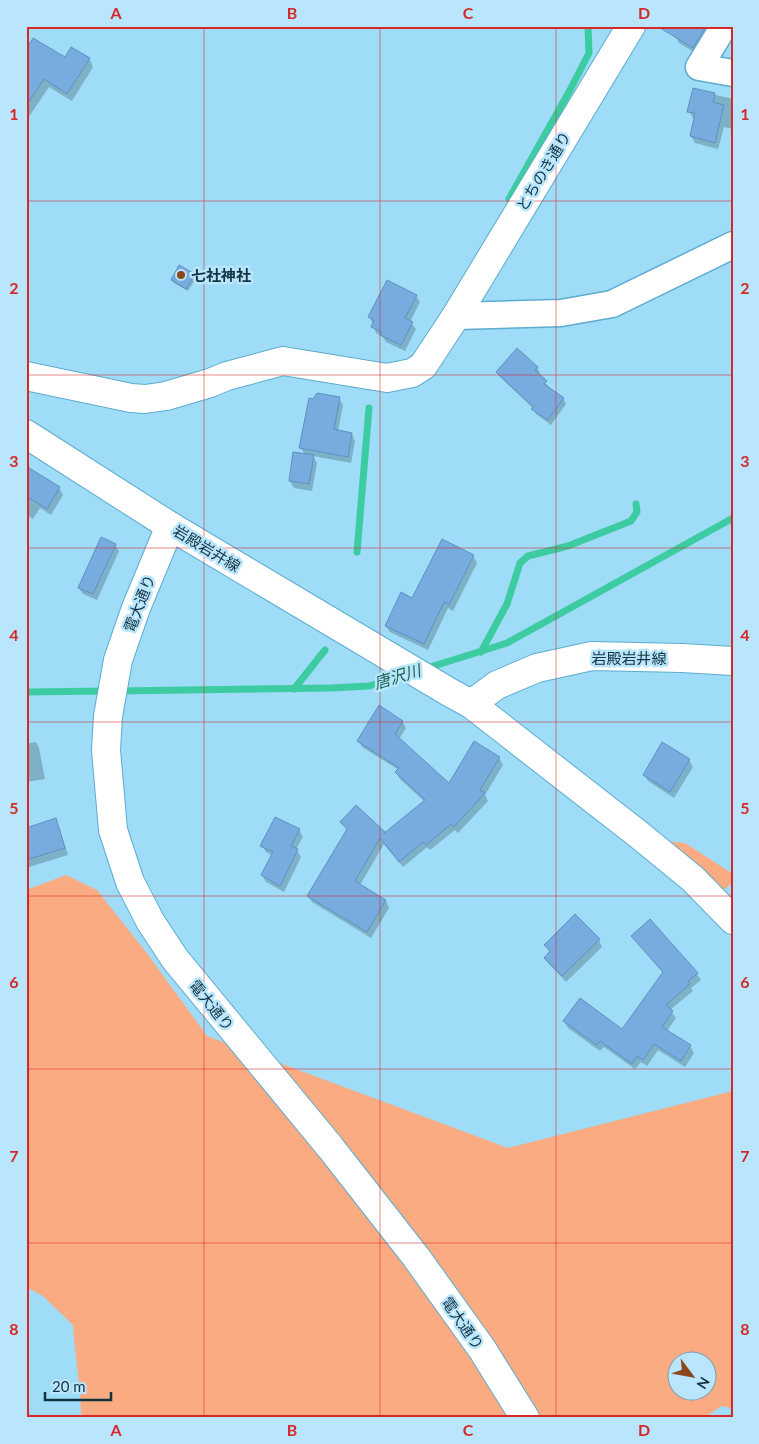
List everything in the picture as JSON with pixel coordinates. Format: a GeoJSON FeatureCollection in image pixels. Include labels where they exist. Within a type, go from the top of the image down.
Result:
{"type":"FeatureCollection","features":[{"type":"Feature","properties":{"kind":"street","name":"とちのき通り"},"geometry":{"type":"LineString","coordinates":[[26,376],[131,398],[145,399],[166,396],[227,376],[283,361],[387,378],[412,373],[423,366],[456,316],[631,26]]}},
{"type":"Feature","properties":{"kind":"street"},"geometry":{"type":"LineString","coordinates":[[724,26],[699,67],[733,73]]}},
{"type":"Feature","properties":{"kind":"street"},"geometry":{"type":"LineString","coordinates":[[456,316],[561,313],[612,304],[733,245]]}},
{"type":"Feature","properties":{"kind":"street","name":"岩殿岩井線"},"geometry":{"type":"LineString","coordinates":[[26,434],[170,526],[460,698],[638,834],[693,879],[733,920]]}},
{"type":"Feature","properties":{"kind":"street","name":"電大通り"},"geometry":{"type":"LineString","coordinates":[[170,526],[136,608],[118,660],[108,716],[106,750],[113,830],[130,882],[150,922],[175,959],[330,1147],[416,1257],[482,1349],[525,1418]]}},
{"type":"Feature","properties":{"kind":"street","name":"岩殿岩井線"},"geometry":{"type":"LineString","coordinates":[[460,698],[537,668],[592,656],[733,661]]}},
{"type":"Feature","properties":{"kind":"shaded area"},"geometry":{"type":"Polygon","coordinates":[[[662,841],[685,843],[733,874],[733,882],[721,892],[662,841]]]}},
{"type":"Feature","properties":{"kind":"shaded area"},"geometry":{"type":"Polygon","coordinates":[[[66,875],[97,890],[146,952],[207,1036],[508,1148],[733,1091],[733,1409],[722,1406],[703,1418],[81,1418],[73,1325],[43,1296],[26,1287],[26,890],[66,875]]]}},
{"type":"Feature","properties":{"kind":"building"},"geometry":{"type":"Polygon","coordinates":[[[657,26],[706,26],[693,48],[657,26]]]}},
{"type":"Feature","properties":{"kind":"building"},"geometry":{"type":"Polygon","coordinates":[[[33,38],[65,57],[71,47],[90,58],[67,94],[44,79],[26,106],[26,49],[33,38]]]}},
{"type":"Feature","properties":{"kind":"building"},"geometry":{"type":"Polygon","coordinates":[[[693,88],[715,93],[713,102],[724,105],[715,143],[690,136],[695,113],[687,112],[693,88]]]}},
{"type":"Feature","properties":{"kind":"building"},"geometry":{"type":"Polygon","coordinates":[[[179,265],[195,274],[186,289],[171,280],[179,265]]]}},
{"type":"Feature","properties":{"kind":"building"},"geometry":{"type":"Polygon","coordinates":[[[387,280],[417,295],[405,318],[413,322],[401,345],[380,335],[382,332],[371,327],[374,320],[368,317],[387,280]]]}},
{"type":"Feature","properties":{"kind":"building"},"geometry":{"type":"Polygon","coordinates":[[[517,348],[538,367],[535,370],[547,381],[544,384],[564,398],[548,420],[531,409],[533,407],[496,372],[517,348]]]}},
{"type":"Feature","properties":{"kind":"building"},"geometry":{"type":"Polygon","coordinates":[[[317,393],[340,397],[334,429],[352,433],[348,457],[299,448],[309,398],[313,399],[317,393]]]}},
{"type":"Feature","properties":{"kind":"building"},"geometry":{"type":"Polygon","coordinates":[[[293,452],[314,455],[309,484],[289,481],[293,452]]]}},
{"type":"Feature","properties":{"kind":"building"},"geometry":{"type":"Polygon","coordinates":[[[26,466],[60,487],[47,509],[26,496],[26,466]]]}},
{"type":"Feature","properties":{"kind":"building"},"geometry":{"type":"Polygon","coordinates":[[[101,537],[116,544],[93,594],[78,588],[101,537]]]}},
{"type":"Feature","properties":{"kind":"building"},"geometry":{"type":"Polygon","coordinates":[[[442,539],[474,555],[449,605],[444,602],[424,644],[385,626],[401,592],[412,598],[442,539]]]}},
{"type":"Feature","properties":{"kind":"building"},"geometry":{"type":"Polygon","coordinates":[[[379,705],[403,721],[395,734],[449,783],[474,741],[500,757],[480,790],[485,793],[454,827],[451,824],[426,845],[423,842],[399,862],[380,838],[355,881],[386,900],[367,932],[307,896],[347,829],[340,822],[356,805],[385,832],[383,834],[425,800],[395,772],[399,768],[357,741],[379,705]]]}},
{"type":"Feature","properties":{"kind":"building"},"geometry":{"type":"Polygon","coordinates":[[[662,742],[690,759],[670,792],[643,775],[662,742]]]}},
{"type":"Feature","properties":{"kind":"building"},"geometry":{"type":"Polygon","coordinates":[[[275,817],[300,829],[291,846],[298,849],[280,886],[261,875],[273,852],[260,846],[275,817]]]}},
{"type":"Feature","properties":{"kind":"building"},"geometry":{"type":"Polygon","coordinates":[[[56,818],[65,848],[26,860],[26,828],[56,818]]]}},
{"type":"Feature","properties":{"kind":"building"},"geometry":{"type":"Polygon","coordinates":[[[575,914],[600,939],[562,976],[544,958],[550,951],[544,945],[575,914]]]}},
{"type":"Feature","properties":{"kind":"building"},"geometry":{"type":"Polygon","coordinates":[[[650,919],[698,973],[688,981],[690,984],[666,1005],[673,1011],[662,1027],[691,1045],[681,1061],[654,1044],[643,1060],[637,1056],[632,1064],[600,1041],[597,1045],[563,1021],[580,998],[622,1029],[663,972],[631,936],[650,919]]]}},
{"type":"Feature","properties":{"kind":"waterway"},"geometry":{"type":"LineString","coordinates":[[509,199],[589,53],[588,26]]}},
{"type":"Feature","properties":{"kind":"waterway"},"geometry":{"type":"LineString","coordinates":[[357,552],[369,408]]}},
{"type":"Feature","properties":{"kind":"waterway"},"geometry":{"type":"LineString","coordinates":[[481,652],[507,604],[520,563],[528,556],[568,546],[631,521],[637,512],[636,504]]}},
{"type":"Feature","properties":{"kind":"waterway","name":"唐沢川"},"geometry":{"type":"LineString","coordinates":[[424,669],[507,643],[733,518]]}},
{"type":"Feature","properties":{"kind":"waterway"},"geometry":{"type":"LineString","coordinates":[[294,689],[325,650]]}},
{"type":"Feature","properties":{"kind":"waterway","name":"唐沢川"},"geometry":{"type":"LineString","coordinates":[[117,691],[369,686],[404,675]]}},
{"type":"Feature","properties":{"kind":"waterway","name":"唐沢川"},"geometry":{"type":"LineString","coordinates":[[26,692],[106,691]]}},
{"type":"Feature","properties":{"kind":"place","name":"七社神社"},"geometry":{"type":"Point","coordinates":[181,275]}}]}
